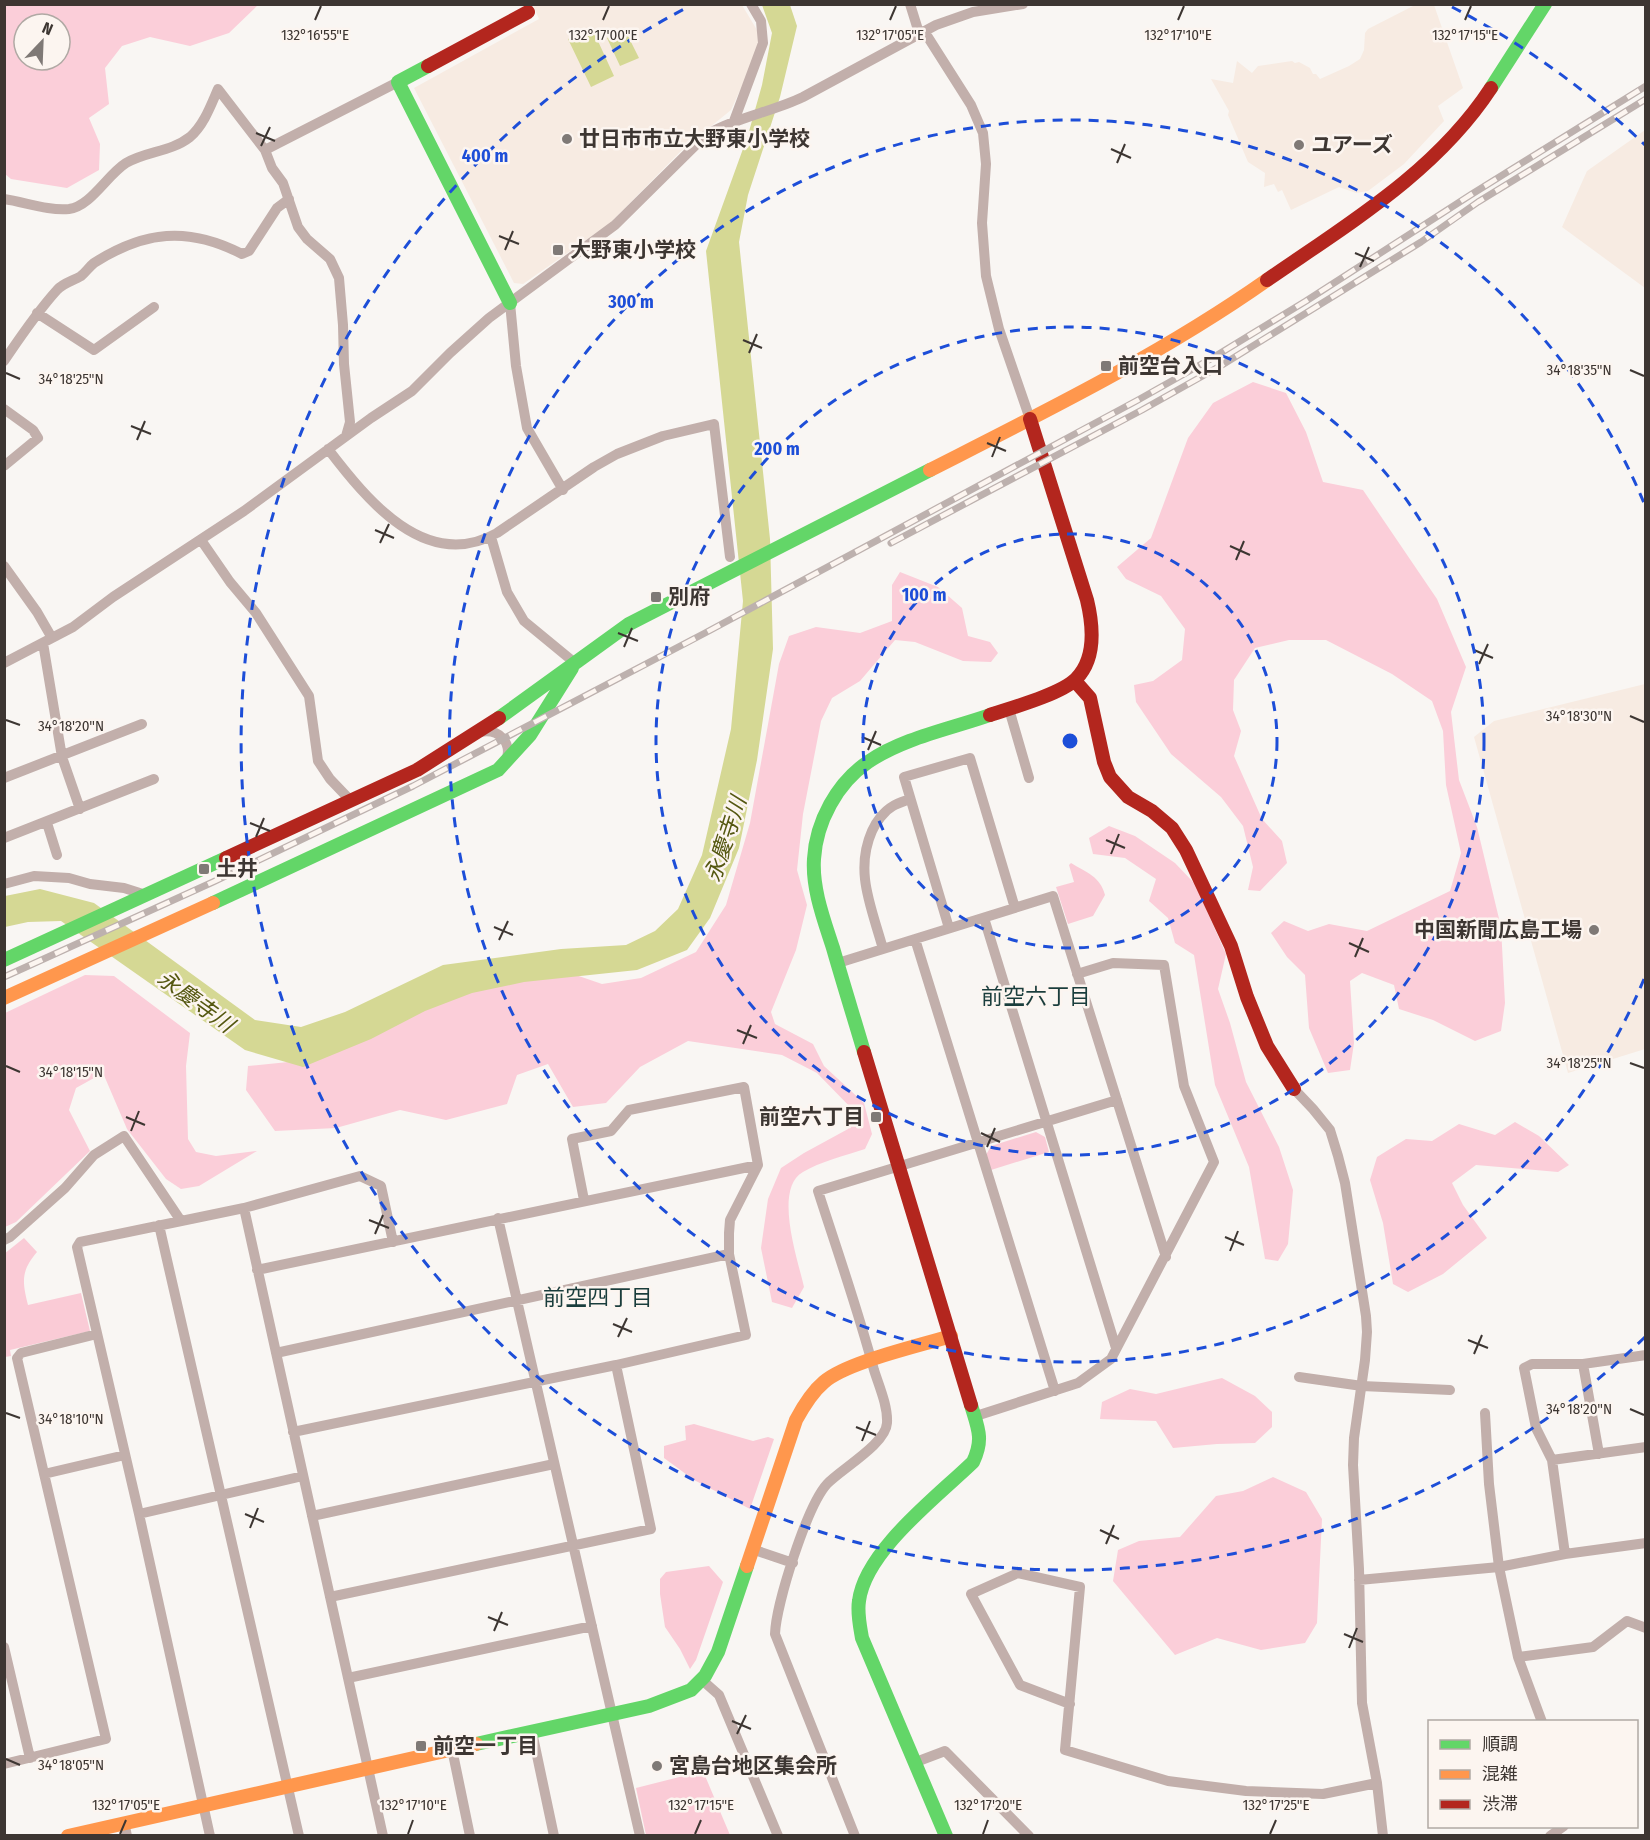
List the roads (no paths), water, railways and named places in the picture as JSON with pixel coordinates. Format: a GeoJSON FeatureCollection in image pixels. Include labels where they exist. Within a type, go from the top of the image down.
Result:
{"type":"FeatureCollection","features":[{"type":"Feature","properties":{"kind":"street"},"geometry":{"type":"LineString","coordinates":[[736,120],[763,43],[760,21],[751,4]]}},
{"type":"Feature","properties":{"kind":"street"},"geometry":{"type":"LineString","coordinates":[[910,4],[922,32],[971,105],[983,133],[986,164],[982,223],[986,276],[999,329],[1054,490],[1092,621],[1093,634],[1082,670],[1075,681],[1009,709],[879,755],[858,770],[841,788],[824,819],[814,859],[816,888],[980,1435],[979,1449],[973,1462],[878,1554],[863,1580],[860,1594],[858,1625],[862,1638],[946,1836]]}},
{"type":"Feature","properties":{"kind":"street"},"geometry":{"type":"LineString","coordinates":[[4,663],[73,627],[412,391],[489,318],[615,225],[706,135],[736,120],[778,108],[804,97],[922,32],[954,18],[973,12],[1023,4]]}},
{"type":"Feature","properties":{"kind":"street"},"geometry":{"type":"LineString","coordinates":[[4,960],[417,770],[480,732],[629,624],[1030,419],[1208,320],[1395,191],[1440,151],[1479,106],[1545,4]]}},
{"type":"Feature","properties":{"kind":"street"},"geometry":{"type":"LineString","coordinates":[[265,150],[398,82],[526,8]]}},
{"type":"Feature","properties":{"kind":"street"},"geometry":{"type":"LineString","coordinates":[[398,82],[510,303],[516,366],[527,428],[563,490]]}},
{"type":"Feature","properties":{"kind":"street"},"geometry":{"type":"LineString","coordinates":[[4,199],[70,209],[87,201],[126,163],[166,149],[190,137],[206,116],[218,89],[265,150],[272,168],[283,183],[298,226],[307,239],[330,259],[339,278],[350,422],[346,436]]}},
{"type":"Feature","properties":{"kind":"street"},"geometry":{"type":"LineString","coordinates":[[4,361],[37,313],[59,287],[81,276],[92,265],[136,240],[158,236],[187,236],[213,241],[242,254],[249,251],[277,208],[289,199]]}},
{"type":"Feature","properties":{"kind":"street"},"geometry":{"type":"LineString","coordinates":[[37,313],[94,350],[154,308]]}},
{"type":"Feature","properties":{"kind":"street"},"geometry":{"type":"LineString","coordinates":[[4,409],[33,430],[38,438],[4,466]]}},
{"type":"Feature","properties":{"kind":"street"},"geometry":{"type":"LineString","coordinates":[[328,449],[355,485],[394,522],[426,539],[464,544],[491,537],[594,467],[640,444],[714,424],[730,557]]}},
{"type":"Feature","properties":{"kind":"street"},"geometry":{"type":"LineString","coordinates":[[491,537],[507,592],[524,621],[575,663]]}},
{"type":"Feature","properties":{"kind":"street"},"geometry":{"type":"LineString","coordinates":[[201,540],[230,582],[256,613],[309,696],[318,761],[330,779],[351,801]]}},
{"type":"Feature","properties":{"kind":"street"},"geometry":{"type":"LineString","coordinates":[[4,566],[37,612],[48,640],[62,757],[80,809]]}},
{"type":"Feature","properties":{"kind":"street"},"geometry":{"type":"LineString","coordinates":[[498,770],[534,731],[575,663]]}},
{"type":"Feature","properties":{"kind":"street"},"geometry":{"type":"LineString","coordinates":[[1075,681],[1090,698],[1104,762],[1110,777],[1128,797],[1152,811],[1172,828],[1186,850],[1231,946],[1247,997],[1267,1046],[1294,1089],[1330,1130],[1345,1183],[1367,1332],[1354,1438],[1353,1465],[1362,1703],[1377,1783],[1383,1836]]}},
{"type":"Feature","properties":{"kind":"street"},"geometry":{"type":"LineString","coordinates":[[1009,709],[1029,778]]}},
{"type":"Feature","properties":{"kind":"street"},"geometry":{"type":"LineString","coordinates":[[4,778],[62,757],[142,723]]}},
{"type":"Feature","properties":{"kind":"street"},"geometry":{"type":"LineString","coordinates":[[4,998],[498,770],[505,764],[508,756],[505,740],[492,731],[480,732]]}},
{"type":"Feature","properties":{"kind":"street"},"geometry":{"type":"LineString","coordinates":[[949,928],[904,777],[970,758],[1015,908]]}},
{"type":"Feature","properties":{"kind":"street"},"geometry":{"type":"LineString","coordinates":[[4,838],[154,779]]}},
{"type":"Feature","properties":{"kind":"street"},"geometry":{"type":"LineString","coordinates":[[883,949],[864,881],[864,854],[874,826],[882,815],[892,806],[910,799]]}},
{"type":"Feature","properties":{"kind":"street"},"geometry":{"type":"LineString","coordinates":[[46,822],[57,855]]}},
{"type":"Feature","properties":{"kind":"street"},"geometry":{"type":"LineString","coordinates":[[4,884],[34,876],[69,878],[90,884],[124,888],[146,895]]}},
{"type":"Feature","properties":{"kind":"street"},"geometry":{"type":"LineString","coordinates":[[838,963],[1053,896],[1166,1257]]}},
{"type":"Feature","properties":{"kind":"street"},"geometry":{"type":"LineString","coordinates":[[984,918],[1116,1348]]}},
{"type":"Feature","properties":{"kind":"street"},"geometry":{"type":"LineString","coordinates":[[915,939],[1054,1390]]}},
{"type":"Feature","properties":{"kind":"street"},"geometry":{"type":"LineString","coordinates":[[976,1416],[1078,1383],[1112,1359],[1214,1162],[1184,1086],[1164,965],[1113,963],[1077,974]]}},
{"type":"Feature","properties":{"kind":"street"},"geometry":{"type":"LineString","coordinates":[[294,1432],[616,1365],[746,1335],[729,1254],[730,1220],[758,1165],[744,1087],[629,1110],[610,1131],[572,1139],[584,1200]]}},
{"type":"Feature","properties":{"kind":"street"},"geometry":{"type":"LineString","coordinates":[[855,1836],[775,1634],[777,1612],[814,1504],[827,1485],[882,1436],[887,1425],[872,1361],[818,1191],[1117,1100]]}},
{"type":"Feature","properties":{"kind":"street"},"geometry":{"type":"LineString","coordinates":[[4,1240],[65,1188],[94,1155],[124,1136],[181,1221]]}},
{"type":"Feature","properties":{"kind":"street"},"geometry":{"type":"LineString","coordinates":[[258,1270],[758,1165]]}},
{"type":"Feature","properties":{"kind":"street"},"geometry":{"type":"LineString","coordinates":[[210,1836],[77,1247],[80,1242],[244,1208],[360,1176],[381,1186],[393,1242]]}},
{"type":"Feature","properties":{"kind":"street"},"geometry":{"type":"LineString","coordinates":[[244,1208],[383,1836]]}},
{"type":"Feature","properties":{"kind":"street"},"geometry":{"type":"LineString","coordinates":[[498,1218],[640,1836]]}},
{"type":"Feature","properties":{"kind":"street"},"geometry":{"type":"LineString","coordinates":[[159,1226],[298,1836]]}},
{"type":"Feature","properties":{"kind":"street"},"geometry":{"type":"LineString","coordinates":[[276,1353],[729,1254]]}},
{"type":"Feature","properties":{"kind":"street"},"geometry":{"type":"LineString","coordinates":[[4,1764],[106,1739],[17,1358],[21,1353],[97,1334]]}},
{"type":"Feature","properties":{"kind":"street"},"geometry":{"type":"LineString","coordinates":[[69,1836],[126,1829],[203,1804],[676,1699],[702,1680],[718,1652],[796,1420],[803,1407],[824,1382],[847,1368],[951,1336]]}},
{"type":"Feature","properties":{"kind":"street"},"geometry":{"type":"LineString","coordinates":[[1564,1554],[1552,1460],[1536,1428],[1524,1368],[1532,1364],[1583,1364],[1646,1355]]}},
{"type":"Feature","properties":{"kind":"street"},"geometry":{"type":"LineString","coordinates":[[1583,1364],[1599,1454]]}},
{"type":"Feature","properties":{"kind":"street"},"geometry":{"type":"LineString","coordinates":[[330,1597],[651,1529],[616,1365]]}},
{"type":"Feature","properties":{"kind":"street"},"geometry":{"type":"LineString","coordinates":[[1299,1377],[1362,1386],[1450,1390]]}},
{"type":"Feature","properties":{"kind":"street"},"geometry":{"type":"LineString","coordinates":[[1485,1413],[1489,1484],[1498,1567],[1518,1657],[1541,1720]]}},
{"type":"Feature","properties":{"kind":"street"},"geometry":{"type":"LineString","coordinates":[[1552,1460],[1646,1447]]}},
{"type":"Feature","properties":{"kind":"street"},"geometry":{"type":"LineString","coordinates":[[44,1474],[125,1455]]}},
{"type":"Feature","properties":{"kind":"street"},"geometry":{"type":"LineString","coordinates":[[312,1516],[554,1464]]}},
{"type":"Feature","properties":{"kind":"street"},"geometry":{"type":"LineString","coordinates":[[139,1514],[303,1476]]}},
{"type":"Feature","properties":{"kind":"street"},"geometry":{"type":"LineString","coordinates":[[1359,1581],[1498,1567],[1564,1554],[1646,1543]]}},
{"type":"Feature","properties":{"kind":"street"},"geometry":{"type":"LineString","coordinates":[[752,1549],[793,1563]]}},
{"type":"Feature","properties":{"kind":"street"},"geometry":{"type":"LineString","coordinates":[[1070,1704],[1020,1684],[971,1594],[1018,1573],[1080,1587],[1070,1704],[1065,1750],[1168,1781],[1246,1791],[1323,1794],[1377,1783]]}},
{"type":"Feature","properties":{"kind":"street"},"geometry":{"type":"LineString","coordinates":[[1518,1657],[1593,1647],[1627,1621],[1646,1628]]}},
{"type":"Feature","properties":{"kind":"street"},"geometry":{"type":"LineString","coordinates":[[348,1678],[592,1626]]}},
{"type":"Feature","properties":{"kind":"street"},"geometry":{"type":"LineString","coordinates":[[4,1647],[30,1758]]}},
{"type":"Feature","properties":{"kind":"street"},"geometry":{"type":"LineString","coordinates":[[702,1680],[719,1695],[778,1836]]}},
{"type":"Feature","properties":{"kind":"street"},"geometry":{"type":"LineString","coordinates":[[532,1732],[554,1836]]}},
{"type":"Feature","properties":{"kind":"street"},"geometry":{"type":"LineString","coordinates":[[452,1749],[470,1836]]}},
{"type":"Feature","properties":{"kind":"street"},"geometry":{"type":"LineString","coordinates":[[916,1762],[945,1751],[1029,1836]]}},
{"type":"Feature","properties":{"kind":"water","name":"永慶寺川"},"geometry":{"type":"Polygon","coordinates":[[[762,5],[790,5],[797,26],[780,97],[748,195],[739,242],[770,539],[773,649],[757,760],[739,848],[710,918],[687,950],[637,970],[524,982],[472,993],[425,1011],[371,1039],[303,1067],[245,1050],[61,921],[28,922],[5,927],[5,896],[40,889],[94,903],[255,1020],[301,1027],[345,1012],[443,965],[561,949],[626,945],[655,931],[678,909],[702,855],[731,729],[743,601],[706,251],[748,135],[762,85],[772,33],[762,5]]]}},
{"type":"Feature","properties":{"kind":"water"},"geometry":{"type":"Polygon","coordinates":[[[592,28],[614,76],[591,87],[568,39],[592,28]]]}},
{"type":"Feature","properties":{"kind":"water"},"geometry":{"type":"Polygon","coordinates":[[[625,30],[639,58],[620,66],[607,38],[625,30]]]}},
{"type":"Feature","properties":{"kind":"railway"},"geometry":{"type":"LineString","coordinates":[[4,977],[213,882],[413,786],[705,633],[1138,400],[1306,301],[1646,86]]}},
{"type":"Feature","properties":{"kind":"railway"},"geometry":{"type":"LineString","coordinates":[[891,543],[1222,365],[1421,242],[1478,202],[1646,99]]}},
{"type":"Feature","properties":{"kind":"place","name":"廿日市市立大野東小学校"},"geometry":{"type":"Point","coordinates":[567,139]}},
{"type":"Feature","properties":{"kind":"place","name":"ユアーズ"},"geometry":{"type":"Point","coordinates":[1299,145]}},
{"type":"Feature","properties":{"kind":"place","name":"大野東小学校"},"geometry":{"type":"Point","coordinates":[558,250]}},
{"type":"Feature","properties":{"kind":"place","name":"前空台入口"},"geometry":{"type":"Point","coordinates":[1106,366]}},
{"type":"Feature","properties":{"kind":"place","name":"別府"},"geometry":{"type":"Point","coordinates":[656,597]}},
{"type":"Feature","properties":{"kind":"place","name":"土井"},"geometry":{"type":"Point","coordinates":[204,869]}},
{"type":"Feature","properties":{"kind":"place","name":"中国新聞広島工場"},"geometry":{"type":"Point","coordinates":[1594,930]}},
{"type":"Feature","properties":{"kind":"place","name":"前空六丁目"},"geometry":{"type":"Point","coordinates":[876,1117]}},
{"type":"Feature","properties":{"kind":"place","name":"前空一丁目"},"geometry":{"type":"Point","coordinates":[421,1746]}},
{"type":"Feature","properties":{"kind":"place","name":"宮島台地区集会所"},"geometry":{"type":"Point","coordinates":[657,1766]}},
{"type":"Feature","properties":{"kind":"district","name":"前空六丁目"},"geometry":{"type":"Point","coordinates":[1036,996]}},
{"type":"Feature","properties":{"kind":"district","name":"前空四丁目"},"geometry":{"type":"Point","coordinates":[598,1297]}}]}
